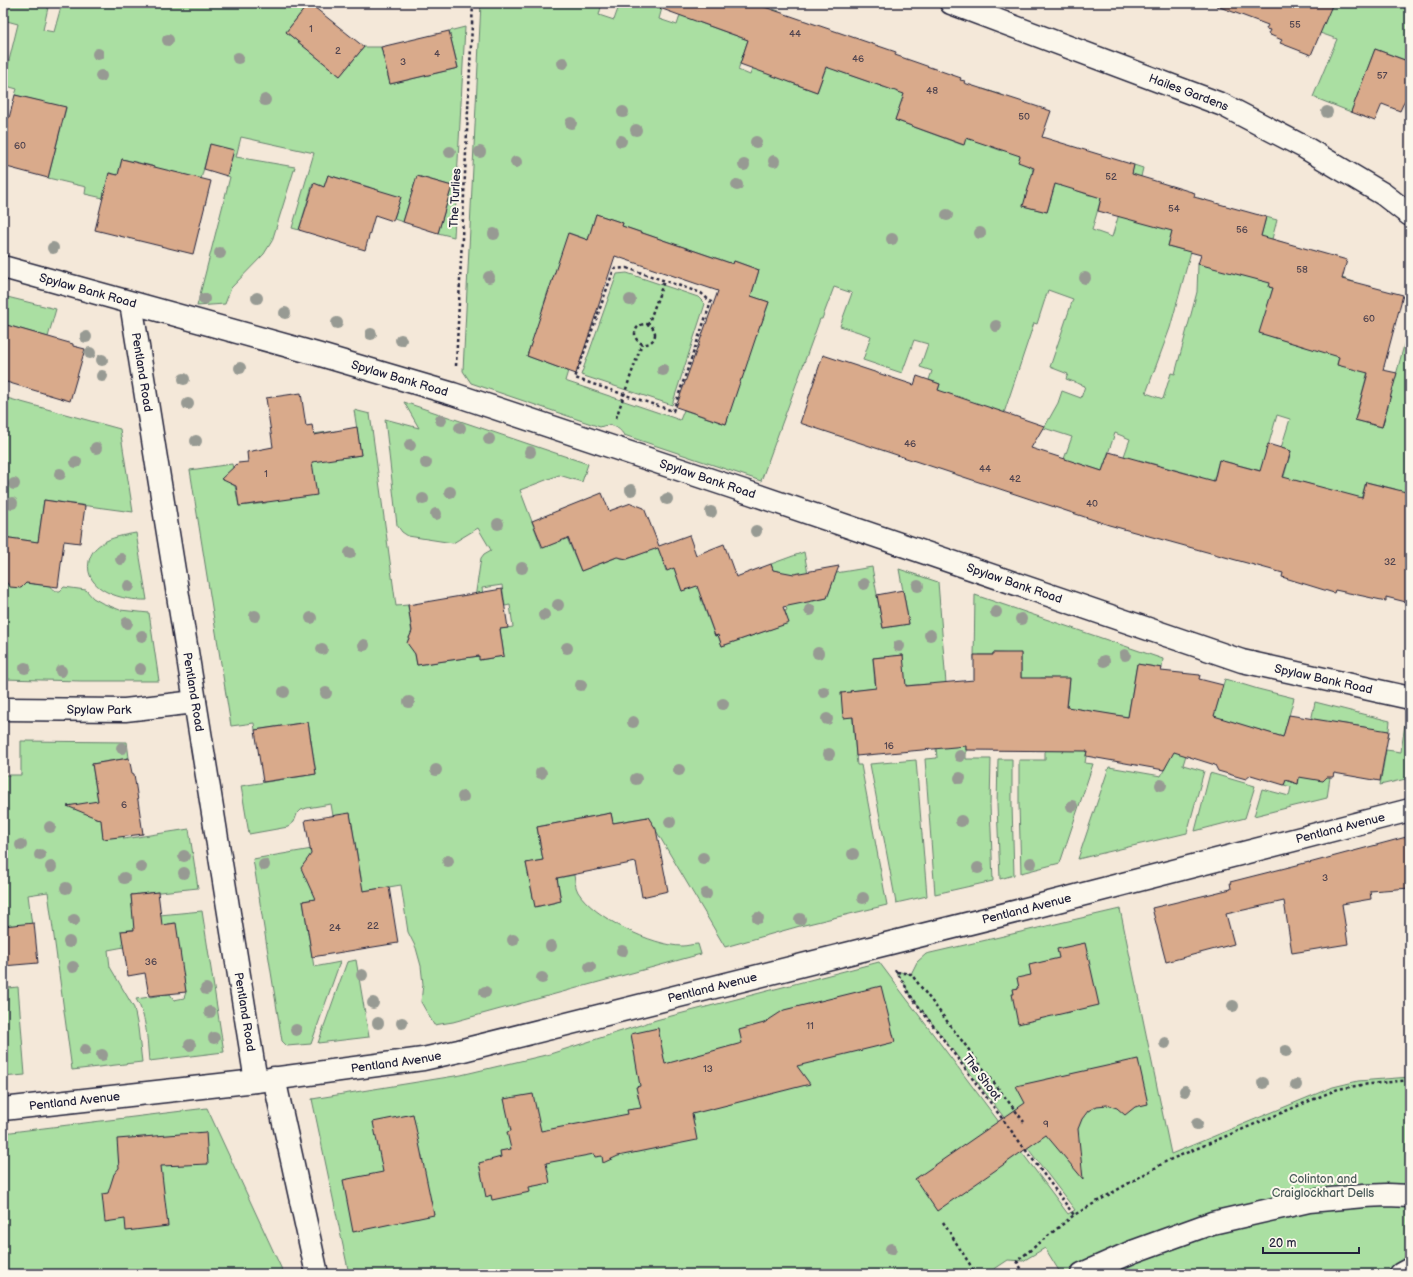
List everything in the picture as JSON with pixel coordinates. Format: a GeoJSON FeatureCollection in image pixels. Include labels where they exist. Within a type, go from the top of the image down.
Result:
{"type":"FeatureCollection","features":[{"type":"Feature","properties":{"kind":"street","name":"Hailes Gardens"},"geometry":{"type":"LineString","coordinates":[[951,3],[1223,105],[1304,147],[1383,194],[1410,215]]}},
{"type":"Feature","properties":{"kind":"street","name":"Spylaw Bank Road"},"geometry":{"type":"LineString","coordinates":[[3,268],[318,354],[453,394],[1242,661],[1410,698]]}},
{"type":"Feature","properties":{"kind":"street","name":"Pentland Road"},"geometry":{"type":"LineString","coordinates":[[131,303],[195,702],[265,1080],[317,1274]]}},
{"type":"Feature","properties":{"kind":"street","name":"Spylaw Park"},"geometry":{"type":"LineString","coordinates":[[3,709],[125,710],[195,702]]}},
{"type":"Feature","properties":{"kind":"street","name":"Pentland Avenue"},"geometry":{"type":"LineString","coordinates":[[3,1108],[265,1080],[423,1059],[1410,810]]}},
{"type":"Feature","properties":{"kind":"street"},"geometry":{"type":"LineString","coordinates":[[1082,1274],[1175,1235],[1212,1223],[1309,1201],[1364,1196],[1410,1196]]}},
{"type":"Feature","properties":{"kind":"street"},"geometry":{"type":"LineString","coordinates":[[1401,1274],[1410,1269]]}},
{"type":"Feature","properties":{"kind":"path","name":"The Turlies"},"geometry":{"type":"LineString","coordinates":[[453,394],[456,363],[473,3]]}},
{"type":"Feature","properties":{"kind":"path"},"geometry":{"type":"LineString","coordinates":[[628,268],[701,293],[711,302],[673,411],[624,395],[576,378],[614,269],[628,268]]}},
{"type":"Feature","properties":{"kind":"path"},"geometry":{"type":"LineString","coordinates":[[648,325],[664,280]]}},
{"type":"Feature","properties":{"kind":"path"},"geometry":{"type":"LineString","coordinates":[[641,325],[648,325],[654,330],[654,338],[649,343],[642,343],[636,338],[636,331],[641,325]]}},
{"type":"Feature","properties":{"kind":"path"},"geometry":{"type":"LineString","coordinates":[[607,445],[642,343]]}},
{"type":"Feature","properties":{"kind":"path","name":"The Shoot"},"geometry":{"type":"LineString","coordinates":[[887,943],[895,971],[904,983],[908,992],[1074,1216]]}},
{"type":"Feature","properties":{"kind":"path"},"geometry":{"type":"LineString","coordinates":[[895,971],[911,974],[1024,1122]]}},
{"type":"Feature","properties":{"kind":"path"},"geometry":{"type":"LineString","coordinates":[[1024,1274],[1017,1261],[1074,1216],[1167,1160],[1338,1089],[1410,1080]]}},
{"type":"Feature","properties":{"kind":"path"},"geometry":{"type":"LineString","coordinates":[[943,1222],[976,1274]]}},
{"type":"Feature","properties":{"kind":"green space"},"geometry":{"type":"Polygon","coordinates":[[[3,3],[49,3],[43,30],[54,32],[62,3],[309,3],[286,32],[340,76],[364,47],[381,47],[390,84],[458,68],[449,31],[465,27],[454,237],[438,233],[452,186],[417,176],[403,222],[394,219],[399,202],[369,187],[328,175],[324,187],[313,183],[299,230],[292,228],[314,153],[241,137],[236,157],[295,167],[272,241],[264,254],[231,288],[225,304],[197,306],[230,177],[227,176],[210,145],[201,179],[173,172],[148,183],[152,166],[122,159],[118,175],[109,173],[103,198],[85,194],[86,187],[48,178],[66,108],[15,95],[17,89],[3,85],[18,24],[3,20],[3,3]]]}},
{"type":"Feature","properties":{"kind":"green space"},"geometry":{"type":"Polygon","coordinates":[[[481,3],[602,3],[599,15],[614,20],[620,3],[646,3],[662,8],[659,19],[677,25],[684,3],[705,3],[698,22],[748,40],[738,70],[750,75],[773,9],[779,11],[766,46],[787,81],[817,92],[831,54],[847,35],[835,70],[884,87],[915,64],[895,120],[963,145],[983,89],[1002,95],[986,145],[1002,151],[1006,139],[1032,167],[1033,174],[1024,206],[1047,212],[1063,156],[1076,190],[1089,195],[1102,195],[1092,230],[1112,237],[1134,165],[1143,168],[1140,181],[1172,231],[1168,246],[1183,250],[1198,198],[1205,200],[1170,328],[1146,393],[1163,399],[1171,373],[1175,374],[1197,292],[1198,264],[1256,255],[1266,217],[1277,220],[1272,239],[1285,243],[1277,271],[1269,287],[1273,288],[1260,333],[1307,347],[1342,278],[1354,282],[1345,313],[1341,351],[1337,364],[1371,360],[1355,420],[1382,427],[1410,323],[1410,520],[1395,489],[1366,482],[1347,549],[1316,486],[1297,481],[1285,523],[1259,566],[1291,451],[1281,448],[1290,419],[1277,415],[1261,471],[1219,460],[1208,502],[1201,477],[1139,460],[1133,481],[1101,522],[1130,439],[1115,433],[1102,471],[1064,459],[1072,437],[1044,428],[1058,403],[1062,391],[1081,398],[1085,386],[1066,379],[1068,374],[1050,367],[1073,299],[1048,290],[1037,324],[1034,323],[1004,413],[937,394],[940,384],[929,380],[932,371],[920,367],[928,344],[914,340],[902,373],[863,360],[871,336],[840,326],[852,293],[834,287],[822,319],[820,319],[761,481],[624,435],[614,426],[607,425],[600,427],[471,383],[463,371],[481,3]],[[596,214],[588,240],[569,233],[568,294],[549,288],[542,310],[560,317],[549,349],[531,344],[527,356],[568,371],[565,381],[680,420],[684,410],[726,424],[730,411],[742,319],[761,325],[769,302],[751,296],[759,270],[734,261],[733,264],[622,226],[623,223],[596,214]]]}},
{"type":"Feature","properties":{"kind":"green space"},"geometry":{"type":"Polygon","coordinates":[[[1332,3],[1410,3],[1410,48],[1405,60],[1375,49],[1351,112],[1313,97],[1337,39],[1320,33],[1332,3]]]}},
{"type":"Feature","properties":{"kind":"green space"},"geometry":{"type":"Polygon","coordinates":[[[627,273],[698,297],[705,304],[672,405],[581,375],[617,274],[627,273]]]}},
{"type":"Feature","properties":{"kind":"green space"},"geometry":{"type":"Polygon","coordinates":[[[3,296],[56,309],[48,337],[3,324],[3,296]]]}},
{"type":"Feature","properties":{"kind":"green space"},"geometry":{"type":"Polygon","coordinates":[[[3,397],[120,429],[133,512],[44,500],[38,542],[3,537],[3,397]]]}},
{"type":"Feature","properties":{"kind":"green space"},"geometry":{"type":"Polygon","coordinates":[[[404,402],[588,464],[582,482],[559,475],[520,490],[542,548],[567,538],[581,571],[615,558],[598,516],[621,558],[628,559],[658,547],[666,571],[674,568],[682,591],[704,583],[701,599],[715,636],[718,635],[722,646],[788,623],[785,611],[787,610],[771,564],[804,552],[813,601],[827,598],[836,573],[872,567],[883,628],[909,624],[899,569],[938,582],[950,735],[966,736],[966,759],[991,759],[990,805],[993,881],[935,894],[925,759],[937,758],[930,684],[902,686],[903,655],[873,658],[875,684],[880,688],[850,691],[857,765],[861,765],[887,905],[800,926],[725,947],[648,817],[613,823],[611,813],[537,827],[543,860],[526,863],[534,901],[539,906],[557,902],[560,896],[557,878],[574,875],[578,892],[586,902],[610,921],[641,936],[670,945],[682,946],[698,944],[701,954],[453,1022],[434,1025],[421,1002],[423,984],[421,966],[416,948],[408,932],[401,885],[358,892],[361,878],[350,814],[333,816],[331,804],[307,808],[301,810],[297,814],[294,822],[288,827],[249,834],[241,786],[316,774],[308,722],[255,730],[254,723],[231,726],[190,470],[232,464],[233,469],[227,474],[228,482],[235,486],[239,506],[266,503],[310,453],[314,438],[313,434],[336,431],[340,458],[361,455],[354,410],[370,414],[396,606],[408,605],[412,634],[408,643],[410,647],[414,649],[417,665],[479,656],[480,660],[504,656],[500,629],[513,627],[510,605],[505,606],[502,585],[482,588],[485,609],[475,598],[481,558],[484,554],[491,550],[478,528],[453,543],[408,536],[402,532],[397,525],[385,419],[419,428],[404,402]]]}},
{"type":"Feature","properties":{"kind":"green space"},"geometry":{"type":"Polygon","coordinates":[[[136,533],[147,600],[127,599],[107,592],[92,580],[89,571],[90,558],[99,546],[114,538],[136,533]]]}},
{"type":"Feature","properties":{"kind":"green space"},"geometry":{"type":"Polygon","coordinates":[[[3,580],[20,588],[25,583],[50,586],[57,591],[60,591],[64,587],[86,590],[93,598],[120,610],[149,613],[159,681],[3,679],[3,580]]]}},
{"type":"Feature","properties":{"kind":"green space"},"geometry":{"type":"Polygon","coordinates":[[[975,595],[1163,659],[1162,668],[1137,664],[1128,717],[1093,712],[1085,763],[1093,764],[1060,863],[1021,873],[1019,760],[1045,760],[1045,750],[1063,750],[1070,679],[1042,678],[1021,682],[1021,654],[993,653],[993,655],[979,655],[974,659],[975,595]]]}},
{"type":"Feature","properties":{"kind":"green space"},"geometry":{"type":"Polygon","coordinates":[[[1225,679],[1294,698],[1283,737],[1213,717],[1225,679]]]}},
{"type":"Feature","properties":{"kind":"green space"},"geometry":{"type":"Polygon","coordinates":[[[1315,702],[1390,721],[1388,739],[1364,727],[1338,723],[1327,776],[1330,777],[1327,798],[1254,816],[1262,789],[1289,796],[1291,787],[1284,785],[1286,780],[1298,784],[1315,702]]]}},
{"type":"Feature","properties":{"kind":"green space"},"geometry":{"type":"Polygon","coordinates":[[[1199,712],[1183,765],[1204,771],[1187,833],[1078,859],[1109,767],[1161,776],[1169,757],[1199,712]]]}},
{"type":"Feature","properties":{"kind":"green space"},"geometry":{"type":"Polygon","coordinates":[[[1405,724],[1410,726],[1410,778],[1380,785],[1386,750],[1401,752],[1405,724]]]}},
{"type":"Feature","properties":{"kind":"green space"},"geometry":{"type":"Polygon","coordinates":[[[21,741],[127,742],[129,758],[92,764],[99,806],[95,818],[101,819],[103,838],[123,836],[124,839],[189,829],[198,888],[131,895],[134,923],[149,916],[202,911],[224,1052],[149,1061],[144,1021],[140,1006],[136,999],[170,994],[174,1000],[184,998],[186,992],[175,923],[122,931],[124,947],[108,950],[110,967],[134,1008],[142,1062],[72,1070],[48,892],[28,895],[33,933],[13,934],[12,925],[3,926],[3,775],[21,775],[21,741]]]}},
{"type":"Feature","properties":{"kind":"green space"},"geometry":{"type":"Polygon","coordinates":[[[998,759],[1012,759],[1014,875],[1000,879],[997,805],[998,759]]]}},
{"type":"Feature","properties":{"kind":"green space"},"geometry":{"type":"Polygon","coordinates":[[[916,760],[927,896],[896,903],[870,764],[916,760]]]}},
{"type":"Feature","properties":{"kind":"green space"},"geometry":{"type":"Polygon","coordinates":[[[1210,773],[1255,786],[1245,818],[1195,831],[1210,773]]]}},
{"type":"Feature","properties":{"kind":"green space"},"geometry":{"type":"Polygon","coordinates":[[[324,847],[333,896],[303,901],[314,967],[340,962],[311,1044],[287,1046],[282,1041],[253,859],[324,847]]]}},
{"type":"Feature","properties":{"kind":"green space","name":"Colinton and Craiglockhart Dells"},"geometry":{"type":"Polygon","coordinates":[[[1120,909],[1171,1154],[1333,1087],[1358,1081],[1410,1077],[1410,1274],[1061,1274],[1045,1248],[1023,1261],[1008,1260],[987,1274],[349,1274],[312,1099],[461,1075],[550,1054],[656,1020],[879,962],[1068,1214],[1075,1210],[908,992],[904,983],[895,971],[911,974],[917,962],[926,954],[1120,909]]]}},
{"type":"Feature","properties":{"kind":"green space"},"geometry":{"type":"Polygon","coordinates":[[[356,960],[369,1037],[318,1043],[347,962],[356,960]]]}},
{"type":"Feature","properties":{"kind":"green space"},"geometry":{"type":"Polygon","coordinates":[[[18,987],[25,1075],[3,1077],[3,995],[8,988],[18,987]]]}},
{"type":"Feature","properties":{"kind":"green space"},"geometry":{"type":"Polygon","coordinates":[[[207,1108],[283,1272],[276,1274],[3,1274],[3,1133],[207,1108]]]}},
{"type":"Feature","properties":{"kind":"building"},"geometry":{"type":"Polygon","coordinates":[[[309,3],[364,47],[340,76],[286,32],[309,3]]]}},
{"type":"Feature","properties":{"kind":"building"},"geometry":{"type":"Polygon","coordinates":[[[654,3],[753,3],[896,52],[895,55],[961,78],[960,80],[965,81],[964,83],[1051,111],[1042,137],[1134,165],[1132,174],[1195,193],[1194,197],[1266,217],[1261,236],[1347,260],[1342,279],[1403,295],[1383,370],[1397,373],[1382,427],[1355,420],[1368,373],[1337,365],[1339,357],[1259,333],[1273,288],[1269,287],[1270,283],[1198,264],[1201,255],[1168,246],[1172,231],[1098,211],[1101,198],[1055,184],[1047,212],[1023,206],[1034,168],[1018,162],[1020,156],[966,138],[964,145],[895,120],[904,94],[826,67],[817,92],[740,64],[748,40],[654,6],[654,3]]]}},
{"type":"Feature","properties":{"kind":"building"},"geometry":{"type":"Polygon","coordinates":[[[1218,3],[1333,3],[1311,55],[1280,43],[1282,40],[1268,34],[1270,30],[1266,29],[1268,25],[1217,6],[1218,3]]]}},
{"type":"Feature","properties":{"kind":"building"},"geometry":{"type":"Polygon","coordinates":[[[449,31],[458,68],[390,84],[381,47],[449,31]]]}},
{"type":"Feature","properties":{"kind":"building"},"geometry":{"type":"Polygon","coordinates":[[[1375,49],[1410,62],[1410,102],[1405,100],[1400,111],[1382,104],[1375,121],[1351,112],[1375,49]]]}},
{"type":"Feature","properties":{"kind":"building"},"geometry":{"type":"Polygon","coordinates":[[[15,95],[66,107],[48,178],[3,166],[3,116],[9,118],[15,95]]]}},
{"type":"Feature","properties":{"kind":"building"},"geometry":{"type":"Polygon","coordinates":[[[210,144],[234,150],[227,176],[204,169],[210,144]]]}},
{"type":"Feature","properties":{"kind":"building"},"geometry":{"type":"Polygon","coordinates":[[[122,159],[211,181],[193,254],[95,230],[109,173],[118,175],[122,159]]]}},
{"type":"Feature","properties":{"kind":"building"},"geometry":{"type":"Polygon","coordinates":[[[328,175],[401,197],[393,221],[375,215],[365,250],[299,230],[314,183],[324,187],[328,175]]]}},
{"type":"Feature","properties":{"kind":"building"},"geometry":{"type":"Polygon","coordinates":[[[417,176],[452,186],[438,233],[403,222],[417,176]]]}},
{"type":"Feature","properties":{"kind":"building"},"geometry":{"type":"Polygon","coordinates":[[[596,214],[623,223],[622,226],[733,264],[734,261],[759,270],[751,296],[769,302],[726,424],[676,407],[718,291],[615,256],[576,374],[527,356],[568,233],[588,240],[596,214]]]}},
{"type":"Feature","properties":{"kind":"building"},"geometry":{"type":"Polygon","coordinates":[[[3,324],[73,344],[73,346],[85,349],[70,401],[3,381],[3,324]]]}},
{"type":"Feature","properties":{"kind":"building"},"geometry":{"type":"Polygon","coordinates":[[[823,355],[914,385],[917,376],[940,384],[938,390],[1044,426],[1031,448],[1102,471],[1109,452],[1214,481],[1219,460],[1260,471],[1268,444],[1291,451],[1283,477],[1362,498],[1366,482],[1410,493],[1410,603],[1386,597],[1386,601],[1335,590],[1334,593],[1282,577],[1283,573],[1109,525],[800,423],[823,355]]]}},
{"type":"Feature","properties":{"kind":"building"},"geometry":{"type":"Polygon","coordinates":[[[301,393],[306,426],[312,425],[314,435],[357,427],[361,455],[312,462],[317,495],[239,506],[236,486],[221,479],[238,463],[248,462],[247,452],[273,447],[266,398],[301,393]]]}},
{"type":"Feature","properties":{"kind":"building"},"geometry":{"type":"Polygon","coordinates":[[[602,493],[609,511],[631,503],[644,508],[659,546],[689,535],[696,555],[724,544],[736,577],[771,564],[773,570],[794,574],[839,566],[827,598],[783,607],[789,623],[722,646],[718,635],[715,636],[697,586],[682,591],[674,568],[667,571],[658,548],[627,559],[617,557],[581,571],[568,538],[543,548],[532,521],[602,493]]]}},
{"type":"Feature","properties":{"kind":"building"},"geometry":{"type":"Polygon","coordinates":[[[44,500],[85,506],[80,543],[64,541],[58,587],[26,583],[21,588],[10,587],[3,578],[3,537],[38,542],[44,500]]]}},
{"type":"Feature","properties":{"kind":"building"},"geometry":{"type":"Polygon","coordinates":[[[502,589],[508,628],[500,629],[504,656],[479,660],[479,656],[417,665],[415,654],[407,643],[412,631],[408,605],[502,589]]]}},
{"type":"Feature","properties":{"kind":"building"},"geometry":{"type":"Polygon","coordinates":[[[903,590],[909,624],[883,628],[877,595],[903,590]]]}},
{"type":"Feature","properties":{"kind":"building"},"geometry":{"type":"Polygon","coordinates":[[[993,653],[1021,653],[1021,678],[1070,678],[1067,707],[1128,717],[1137,664],[1162,668],[1161,671],[1200,675],[1199,679],[1223,685],[1214,716],[1283,737],[1289,715],[1389,731],[1380,781],[1334,773],[1333,777],[1327,777],[1323,781],[1299,777],[1298,784],[1286,780],[1284,785],[1251,775],[1246,779],[1218,771],[1215,765],[1174,752],[1164,770],[1086,756],[1087,751],[966,750],[966,746],[856,756],[853,717],[843,718],[841,693],[876,688],[873,658],[903,655],[906,686],[974,680],[974,655],[993,655],[993,653]]]}},
{"type":"Feature","properties":{"kind":"building"},"geometry":{"type":"Polygon","coordinates":[[[308,722],[316,774],[263,782],[255,730],[308,722]]]}},
{"type":"Feature","properties":{"kind":"building"},"geometry":{"type":"Polygon","coordinates":[[[129,758],[132,773],[134,774],[143,834],[103,839],[101,820],[67,806],[98,801],[92,764],[129,758]]]}},
{"type":"Feature","properties":{"kind":"building"},"geometry":{"type":"Polygon","coordinates":[[[350,813],[363,891],[389,887],[398,943],[312,957],[303,901],[315,899],[301,868],[311,854],[305,820],[350,813]]]}},
{"type":"Feature","properties":{"kind":"building"},"geometry":{"type":"Polygon","coordinates":[[[611,813],[613,823],[648,817],[656,829],[668,891],[642,897],[636,862],[557,878],[561,901],[535,907],[526,863],[543,860],[537,827],[611,813]]]}},
{"type":"Feature","properties":{"kind":"building"},"geometry":{"type":"Polygon","coordinates":[[[1410,836],[1410,888],[1370,891],[1371,899],[1342,904],[1348,944],[1292,953],[1284,901],[1226,914],[1234,944],[1166,962],[1152,908],[1231,889],[1230,882],[1410,836]]]}},
{"type":"Feature","properties":{"kind":"building"},"geometry":{"type":"Polygon","coordinates":[[[158,892],[162,925],[176,923],[186,992],[149,996],[145,973],[128,976],[121,931],[134,930],[131,895],[158,892]]]}},
{"type":"Feature","properties":{"kind":"building"},"geometry":{"type":"Polygon","coordinates":[[[34,923],[38,963],[3,966],[3,926],[34,923]]]}},
{"type":"Feature","properties":{"kind":"building"},"geometry":{"type":"Polygon","coordinates":[[[1085,943],[1099,1005],[1018,1024],[1012,994],[1014,994],[1013,989],[1019,988],[1017,978],[1031,975],[1029,965],[1059,958],[1057,949],[1085,943]]]}},
{"type":"Feature","properties":{"kind":"building"},"geometry":{"type":"Polygon","coordinates":[[[881,986],[895,1042],[797,1066],[810,1084],[692,1114],[697,1140],[618,1156],[603,1163],[602,1156],[595,1157],[594,1154],[546,1163],[550,1183],[529,1187],[530,1192],[492,1200],[491,1195],[486,1197],[479,1163],[501,1157],[500,1151],[511,1149],[507,1132],[511,1131],[504,1099],[533,1094],[541,1131],[628,1114],[627,1110],[641,1108],[636,1087],[640,1086],[631,1034],[658,1028],[665,1064],[742,1043],[739,1030],[764,1023],[784,1010],[881,986]]]}},
{"type":"Feature","properties":{"kind":"building"},"geometry":{"type":"Polygon","coordinates":[[[1138,1059],[1148,1104],[1135,1107],[1125,1115],[1117,1108],[1107,1105],[1097,1106],[1088,1111],[1082,1119],[1078,1129],[1083,1179],[1046,1135],[937,1211],[915,1179],[1025,1103],[1016,1086],[1138,1059]]]}},
{"type":"Feature","properties":{"kind":"building"},"geometry":{"type":"Polygon","coordinates":[[[413,1114],[434,1215],[353,1232],[343,1180],[383,1172],[373,1122],[413,1114]]]}},
{"type":"Feature","properties":{"kind":"building"},"geometry":{"type":"Polygon","coordinates":[[[206,1132],[208,1164],[161,1166],[168,1226],[126,1231],[125,1219],[105,1222],[102,1194],[108,1193],[114,1174],[119,1168],[117,1139],[206,1132]]]}}]}
